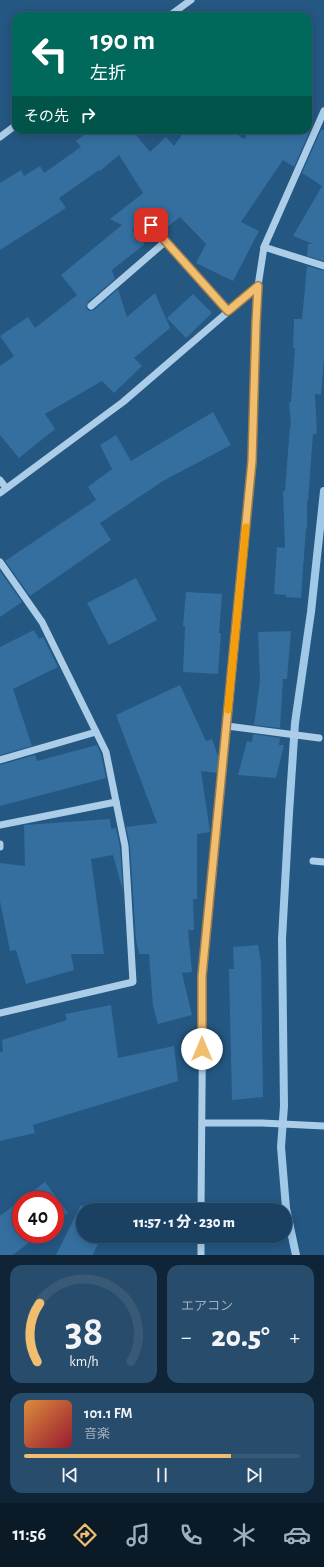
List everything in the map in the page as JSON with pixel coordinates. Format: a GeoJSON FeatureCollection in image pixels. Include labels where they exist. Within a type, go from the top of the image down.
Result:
{"type":"FeatureCollection","features":[{"type":"Feature","properties":{"kind":"street"},"geometry":{"type":"LineString","coordinates":[[174,12],[191,0]]}},
{"type":"Feature","properties":{"kind":"street"},"geometry":{"type":"LineString","coordinates":[[201,1203],[202,976],[252,461],[258,286],[264,247],[324,111]]}},
{"type":"Feature","properties":{"kind":"street"},"geometry":{"type":"LineString","coordinates":[[0,137],[12,128]]}},
{"type":"Feature","properties":{"kind":"street"},"geometry":{"type":"LineString","coordinates":[[143,217],[228,311]]}},
{"type":"Feature","properties":{"kind":"street"},"geometry":{"type":"LineString","coordinates":[[91,306],[166,242]]}},
{"type":"Feature","properties":{"kind":"street"},"geometry":{"type":"LineString","coordinates":[[264,247],[324,266]]}},
{"type":"Feature","properties":{"kind":"street"},"geometry":{"type":"LineString","coordinates":[[0,480],[3,490],[123,402],[258,286]]}},
{"type":"Feature","properties":{"kind":"street"},"geometry":{"type":"LineString","coordinates":[[0,562],[42,622],[106,752],[125,846],[133,982],[0,1013]]}},
{"type":"Feature","properties":{"kind":"street"},"geometry":{"type":"LineString","coordinates":[[227,726],[319,738]]}},
{"type":"Feature","properties":{"kind":"street"},"geometry":{"type":"LineString","coordinates":[[0,760],[96,732]]}},
{"type":"Feature","properties":{"kind":"street"},"geometry":{"type":"LineString","coordinates":[[0,825],[116,802]]}},
{"type":"Feature","properties":{"kind":"street"},"geometry":{"type":"LineString","coordinates":[[313,861],[324,862]]}},
{"type":"Feature","properties":{"kind":"street"},"geometry":{"type":"LineString","coordinates":[[202,1123],[262,1123],[324,1126]]}},
{"type":"Feature","properties":{"kind":"street"},"geometry":{"type":"LineString","coordinates":[[201,1243],[201,1255]]}},
{"type":"Feature","properties":{"kind":"building"},"geometry":{"type":"Polygon","coordinates":[[[321,130],[324,130],[324,261],[307,256],[308,244],[313,244],[293,236],[322,186],[302,173],[321,130]]]}},
{"type":"Feature","properties":{"kind":"building"},"geometry":{"type":"Polygon","coordinates":[[[85,134],[135,134],[150,152],[166,137],[174,146],[182,134],[237,134],[244,139],[247,134],[308,134],[294,167],[283,160],[241,222],[259,231],[233,281],[196,263],[206,244],[180,217],[162,231],[146,213],[142,212],[139,214],[139,220],[154,237],[151,239],[131,229],[145,244],[112,270],[115,279],[88,302],[86,307],[89,311],[94,310],[118,289],[127,317],[155,293],[170,328],[134,358],[142,366],[114,393],[102,381],[45,414],[55,429],[19,458],[0,435],[0,366],[14,356],[0,336],[28,317],[35,328],[77,295],[61,275],[122,225],[110,219],[143,193],[119,155],[100,171],[99,170],[59,198],[66,208],[0,250],[0,183],[21,170],[24,176],[40,166],[44,173],[81,147],[76,141],[85,134]]]}},
{"type":"Feature","properties":{"kind":"building"},"geometry":{"type":"Polygon","coordinates":[[[307,266],[324,271],[324,358],[321,395],[315,394],[317,434],[313,434],[301,598],[286,597],[286,595],[274,594],[277,547],[285,548],[283,491],[285,491],[291,426],[289,402],[291,402],[295,348],[293,348],[294,319],[302,319],[307,266]]]}},
{"type":"Feature","properties":{"kind":"building"},"geometry":{"type":"Polygon","coordinates":[[[193,294],[212,313],[186,338],[167,318],[193,294]]]}},
{"type":"Feature","properties":{"kind":"building"},"geometry":{"type":"Polygon","coordinates":[[[213,412],[231,445],[163,481],[100,523],[111,540],[30,596],[5,561],[96,500],[88,487],[112,469],[100,445],[116,435],[131,461],[213,412]]]}},
{"type":"Feature","properties":{"kind":"building"},"geometry":{"type":"Polygon","coordinates":[[[0,571],[22,602],[0,617],[0,571]]]}},
{"type":"Feature","properties":{"kind":"building"},"geometry":{"type":"Polygon","coordinates":[[[136,578],[157,620],[109,645],[87,603],[136,578]]]}},
{"type":"Feature","properties":{"kind":"building"},"geometry":{"type":"Polygon","coordinates":[[[186,592],[222,594],[218,674],[183,672],[185,626],[183,626],[186,592]]]}},
{"type":"Feature","properties":{"kind":"building"},"geometry":{"type":"Polygon","coordinates":[[[34,630],[39,639],[43,637],[58,667],[13,689],[32,746],[0,755],[0,647],[34,630]]]}},
{"type":"Feature","properties":{"kind":"building"},"geometry":{"type":"Polygon","coordinates":[[[291,631],[287,679],[283,679],[280,728],[254,725],[260,681],[258,632],[291,631]]]}},
{"type":"Feature","properties":{"kind":"building"},"geometry":{"type":"Polygon","coordinates":[[[180,685],[206,741],[212,739],[219,759],[218,773],[201,771],[210,832],[197,834],[197,899],[193,899],[194,930],[188,930],[192,972],[182,973],[192,1015],[158,1024],[153,1006],[149,954],[139,954],[136,940],[130,846],[126,827],[157,823],[116,715],[180,685]]]}},
{"type":"Feature","properties":{"kind":"building"},"geometry":{"type":"Polygon","coordinates":[[[253,734],[280,738],[279,745],[284,745],[276,778],[238,775],[247,741],[252,742],[253,734]]]}},
{"type":"Feature","properties":{"kind":"building"},"geometry":{"type":"Polygon","coordinates":[[[97,745],[101,754],[106,778],[0,806],[0,765],[35,755],[37,761],[97,745]]]}},
{"type":"Feature","properties":{"kind":"building"},"geometry":{"type":"Polygon","coordinates":[[[110,819],[111,829],[116,828],[120,847],[123,891],[113,855],[91,859],[104,954],[71,954],[74,970],[26,984],[16,950],[10,951],[0,901],[0,863],[25,866],[24,825],[110,819]]]}},
{"type":"Feature","properties":{"kind":"building"},"geometry":{"type":"Polygon","coordinates":[[[258,945],[261,963],[263,1097],[232,1100],[229,969],[234,969],[233,947],[258,945]]]}},
{"type":"Feature","properties":{"kind":"building"},"geometry":{"type":"Polygon","coordinates":[[[111,1005],[118,1058],[174,1046],[178,1081],[33,1125],[35,1133],[0,1141],[0,1052],[3,1052],[2,1040],[67,1020],[65,1014],[111,1005]]]}},
{"type":"Feature","properties":{"kind":"building"},"geometry":{"type":"Polygon","coordinates":[[[45,1182],[52,1191],[33,1191],[45,1182]]]}},
{"type":"Feature","properties":{"kind":"building"},"geometry":{"type":"Polygon","coordinates":[[[12,1207],[12,1243],[28,1243],[13,1255],[0,1255],[0,1216],[12,1207]]]}},
{"type":"Feature","properties":{"kind":"building"},"geometry":{"type":"Polygon","coordinates":[[[64,1208],[68,1213],[64,1216],[64,1208]]]}},
{"type":"Feature","properties":{"kind":"building"},"geometry":{"type":"Polygon","coordinates":[[[76,1215],[76,1243],[98,1243],[93,1255],[56,1255],[62,1243],[64,1243],[64,1239],[76,1215]]]}},
{"type":"Feature","properties":{"kind":"waterway"},"geometry":{"type":"LineString","coordinates":[[296,1255],[286,1208],[281,1147],[284,1106],[282,939],[295,723],[311,612],[324,491]]}},
{"type":"Feature","properties":{"kind":"slow traffic"},"geometry":{"type":"LineString","coordinates":[[228,710],[246,527]]}},
{"type":"Feature","properties":{"kind":"route"},"geometry":{"type":"LineString","coordinates":[[151,225],[228,311],[258,286],[252,461],[202,976],[202,1049]]}}]}
